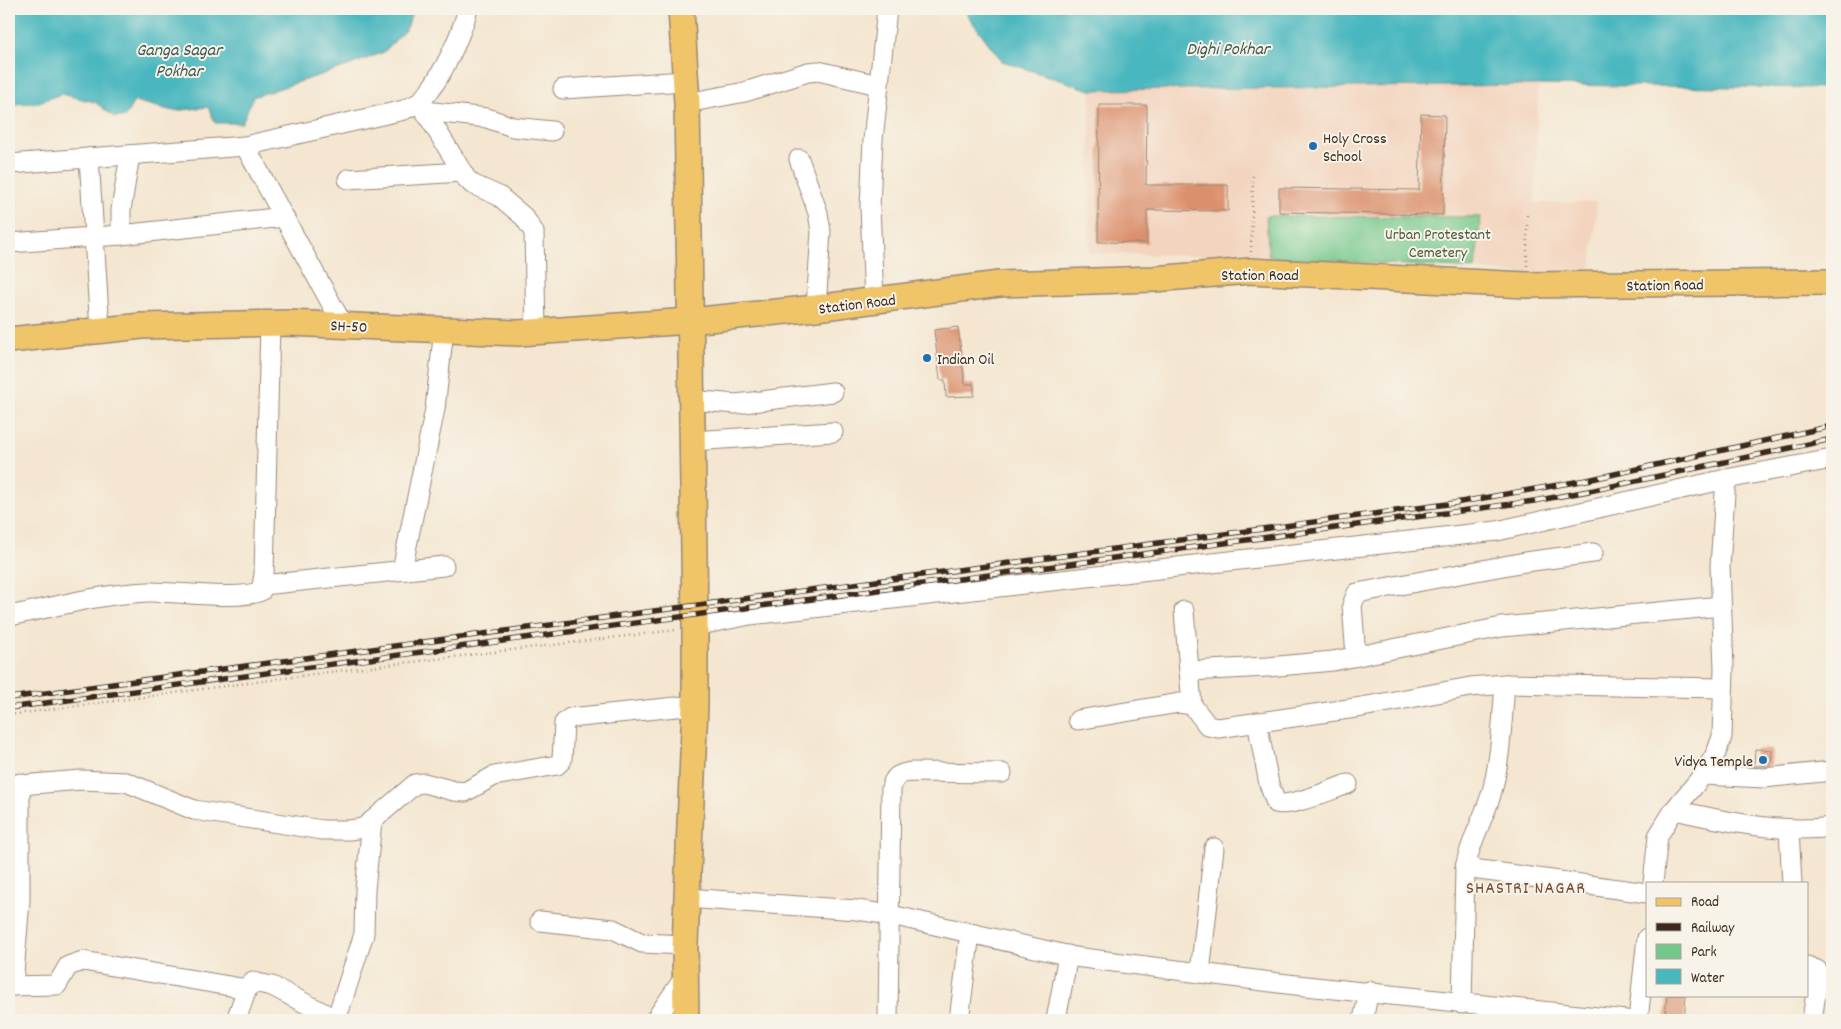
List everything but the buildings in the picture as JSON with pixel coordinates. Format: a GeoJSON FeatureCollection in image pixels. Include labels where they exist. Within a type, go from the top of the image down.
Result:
{"type":"FeatureCollection","features":[{"type":"Feature","properties":{"kind":"main road"},"geometry":{"type":"LineString","coordinates":[[681,9],[686,92],[695,626],[695,705],[684,978],[686,1020]]}},
{"type":"Feature","properties":{"kind":"main road","name":"Station Road"},"geometry":{"type":"LineString","coordinates":[[690,321],[816,308],[999,284],[1250,272],[1526,285],[1832,282]]}},
{"type":"Feature","properties":{"kind":"main road","name":"SH-50"},"geometry":{"type":"LineString","coordinates":[[9,340],[142,326],[270,323],[536,332],[690,321]]}},
{"type":"Feature","properties":{"kind":"street"},"geometry":{"type":"LineString","coordinates":[[423,107],[462,33],[468,9]]}},
{"type":"Feature","properties":{"kind":"street"},"geometry":{"type":"LineString","coordinates":[[874,301],[870,207],[873,140],[887,9]]}},
{"type":"Feature","properties":{"kind":"street"},"geometry":{"type":"LineString","coordinates":[[563,89],[746,92],[808,72],[818,71],[878,85]]}},
{"type":"Feature","properties":{"kind":"street"},"geometry":{"type":"LineString","coordinates":[[423,107],[462,172],[472,184],[499,196],[524,217],[534,232],[536,332]]}},
{"type":"Feature","properties":{"kind":"street"},"geometry":{"type":"LineString","coordinates":[[9,164],[245,146],[423,107],[487,118],[513,127],[552,132]]}},
{"type":"Feature","properties":{"kind":"street"},"geometry":{"type":"LineString","coordinates":[[245,146],[342,325]]}},
{"type":"Feature","properties":{"kind":"street"},"geometry":{"type":"LineString","coordinates":[[121,235],[121,210],[130,155]]}},
{"type":"Feature","properties":{"kind":"street"},"geometry":{"type":"LineString","coordinates":[[89,158],[100,330]]}},
{"type":"Feature","properties":{"kind":"street"},"geometry":{"type":"LineString","coordinates":[[798,160],[818,213],[821,231],[816,308]]}},
{"type":"Feature","properties":{"kind":"street"},"geometry":{"type":"LineString","coordinates":[[348,179],[462,172]]}},
{"type":"Feature","properties":{"kind":"street"},"geometry":{"type":"LineString","coordinates":[[9,243],[121,235],[284,217]]}},
{"type":"Feature","properties":{"kind":"street"},"geometry":{"type":"LineString","coordinates":[[9,616],[70,602],[130,593],[255,594],[261,591],[263,584],[270,323]]}},
{"type":"Feature","properties":{"kind":"street"},"geometry":{"type":"LineString","coordinates":[[402,570],[435,408],[444,330]]}},
{"type":"Feature","properties":{"kind":"street"},"geometry":{"type":"LineString","coordinates":[[691,400],[736,404],[833,392]]}},
{"type":"Feature","properties":{"kind":"street"},"geometry":{"type":"LineString","coordinates":[[692,441],[833,432]]}},
{"type":"Feature","properties":{"kind":"street"},"geometry":{"type":"LineString","coordinates":[[695,626],[750,615],[1497,531],[1726,479],[1832,459]]}},
{"type":"Feature","properties":{"kind":"street"},"geometry":{"type":"LineString","coordinates":[[1653,882],[1658,836],[1674,810],[1703,774],[1716,753],[1722,737],[1723,688],[1720,566],[1726,479]]}},
{"type":"Feature","properties":{"kind":"street"},"geometry":{"type":"LineString","coordinates":[[1356,656],[1352,605],[1357,593],[1525,562],[1593,553]]}},
{"type":"Feature","properties":{"kind":"street"},"geometry":{"type":"LineString","coordinates":[[263,584],[444,566]]}},
{"type":"Feature","properties":{"kind":"street"},"geometry":{"type":"LineString","coordinates":[[1189,671],[1268,667],[1356,656],[1502,627],[1721,606]]}},
{"type":"Feature","properties":{"kind":"street"},"geometry":{"type":"LineString","coordinates":[[1184,611],[1192,705],[1208,726],[1218,728],[1362,707],[1470,687],[1505,684],[1723,688]]}},
{"type":"Feature","properties":{"kind":"street"},"geometry":{"type":"LineString","coordinates":[[1462,1004],[1465,868],[1468,851],[1492,794],[1501,743],[1505,684]]}},
{"type":"Feature","properties":{"kind":"street"},"geometry":{"type":"LineString","coordinates":[[1078,720],[1179,704],[1192,705]]}},
{"type":"Feature","properties":{"kind":"street"},"geometry":{"type":"LineString","coordinates":[[247,989],[83,961],[68,966],[57,985],[11,986],[20,900],[15,784],[81,780],[126,782],[194,810],[322,830],[349,830],[363,828],[415,784],[424,783],[465,792],[494,776],[557,765],[562,760],[564,723],[570,718],[695,705]]}},
{"type":"Feature","properties":{"kind":"street"},"geometry":{"type":"LineString","coordinates":[[1257,722],[1271,791],[1276,803],[1294,802],[1348,784]]}},
{"type":"Feature","properties":{"kind":"street"},"geometry":{"type":"LineString","coordinates":[[1703,774],[1764,778],[1832,771]]}},
{"type":"Feature","properties":{"kind":"street"},"geometry":{"type":"LineString","coordinates":[[888,1020],[891,915],[891,788],[894,779],[900,774],[910,772],[1002,773]]}},
{"type":"Feature","properties":{"kind":"street"},"geometry":{"type":"LineString","coordinates":[[1674,810],[1725,821],[1789,830],[1832,827]]}},
{"type":"Feature","properties":{"kind":"street"},"geometry":{"type":"LineString","coordinates":[[236,1020],[247,989],[253,982],[272,986],[336,1020],[364,934],[365,890],[372,821]]}},
{"type":"Feature","properties":{"kind":"street"},"geometry":{"type":"LineString","coordinates":[[1789,830],[1792,882]]}},
{"type":"Feature","properties":{"kind":"street"},"geometry":{"type":"LineString","coordinates":[[1200,973],[1214,848]]}},
{"type":"Feature","properties":{"kind":"street"},"geometry":{"type":"LineString","coordinates":[[1465,868],[1646,893]]}},
{"type":"Feature","properties":{"kind":"street"},"geometry":{"type":"LineString","coordinates":[[686,898],[891,915],[1068,955],[1200,973],[1368,991],[1462,1004],[1496,1014],[1626,1020]]}},
{"type":"Feature","properties":{"kind":"street"},"geometry":{"type":"LineString","coordinates":[[540,921],[613,929],[642,944],[685,944]]}},
{"type":"Feature","properties":{"kind":"street"},"geometry":{"type":"LineString","coordinates":[[958,1020],[970,933]]}},
{"type":"Feature","properties":{"kind":"street"},"geometry":{"type":"LineString","coordinates":[[1638,1020],[1646,947]]}},
{"type":"Feature","properties":{"kind":"street"},"geometry":{"type":"LineString","coordinates":[[1056,1020],[1068,955]]}},
{"type":"Feature","properties":{"kind":"street"},"geometry":{"type":"LineString","coordinates":[[1808,966],[1817,970],[1818,979],[1812,1020]]}},
{"type":"Feature","properties":{"kind":"street"},"geometry":{"type":"LineString","coordinates":[[655,1020],[684,978]]}},
{"type":"Feature","properties":{"kind":"street"},"geometry":{"type":"LineString","coordinates":[[1363,1020],[1368,991]]}},
{"type":"Feature","properties":{"kind":"path"},"geometry":{"type":"LineString","coordinates":[[1250,272],[1253,173]]}},
{"type":"Feature","properties":{"kind":"path"},"geometry":{"type":"LineString","coordinates":[[1526,285],[1528,212]]}},
{"type":"Feature","properties":{"kind":"path"},"geometry":{"type":"LineString","coordinates":[[9,715],[337,671],[663,632],[695,626]]}},
{"type":"Feature","properties":{"kind":"shaded area","name":"Holy Cross School"},"geometry":{"type":"Polygon","coordinates":[[[1538,85],[1535,203],[1597,202],[1591,270],[1526,275],[1475,269],[1481,217],[1266,216],[1269,257],[1089,253],[1090,90],[1538,85]]]}},
{"type":"Feature","properties":{"kind":"green space","name":"Urban Protestant Cemetery"},"geometry":{"type":"Polygon","coordinates":[[[1266,216],[1481,217],[1475,269],[1269,257],[1266,216]]]}},
{"type":"Feature","properties":{"kind":"water","name":"Ganga Sagar Pokhar"},"geometry":{"type":"Polygon","coordinates":[[[9,9],[413,9],[407,28],[384,52],[345,67],[253,97],[242,123],[215,123],[208,107],[173,111],[134,101],[125,117],[114,117],[95,102],[61,94],[36,103],[12,104],[9,111],[9,9]]]}},
{"type":"Feature","properties":{"kind":"water","name":"Dighi Pokhar"},"geometry":{"type":"Polygon","coordinates":[[[968,9],[1832,9],[1832,88],[1538,85],[1090,90],[1002,61],[967,15],[968,9]]]}},
{"type":"Feature","properties":{"kind":"railway"},"geometry":{"type":"LineString","coordinates":[[9,698],[1455,503],[1592,479],[1832,426]]}},
{"type":"Feature","properties":{"kind":"railway"},"geometry":{"type":"LineString","coordinates":[[9,708],[1534,501],[1832,439]]}},
{"type":"Feature","properties":{"kind":"place","name":"Holy Cross School"},"geometry":{"type":"Point","coordinates":[1313,146]}},
{"type":"Feature","properties":{"kind":"place","name":"Indian Oil"},"geometry":{"type":"Point","coordinates":[927,358]}},
{"type":"Feature","properties":{"kind":"place","name":"Vidya Temple"},"geometry":{"type":"Point","coordinates":[1763,760]}},
{"type":"Feature","properties":{"kind":"district","name":"SHASTRI NAGAR"},"geometry":{"type":"Point","coordinates":[1526,887]}}]}
